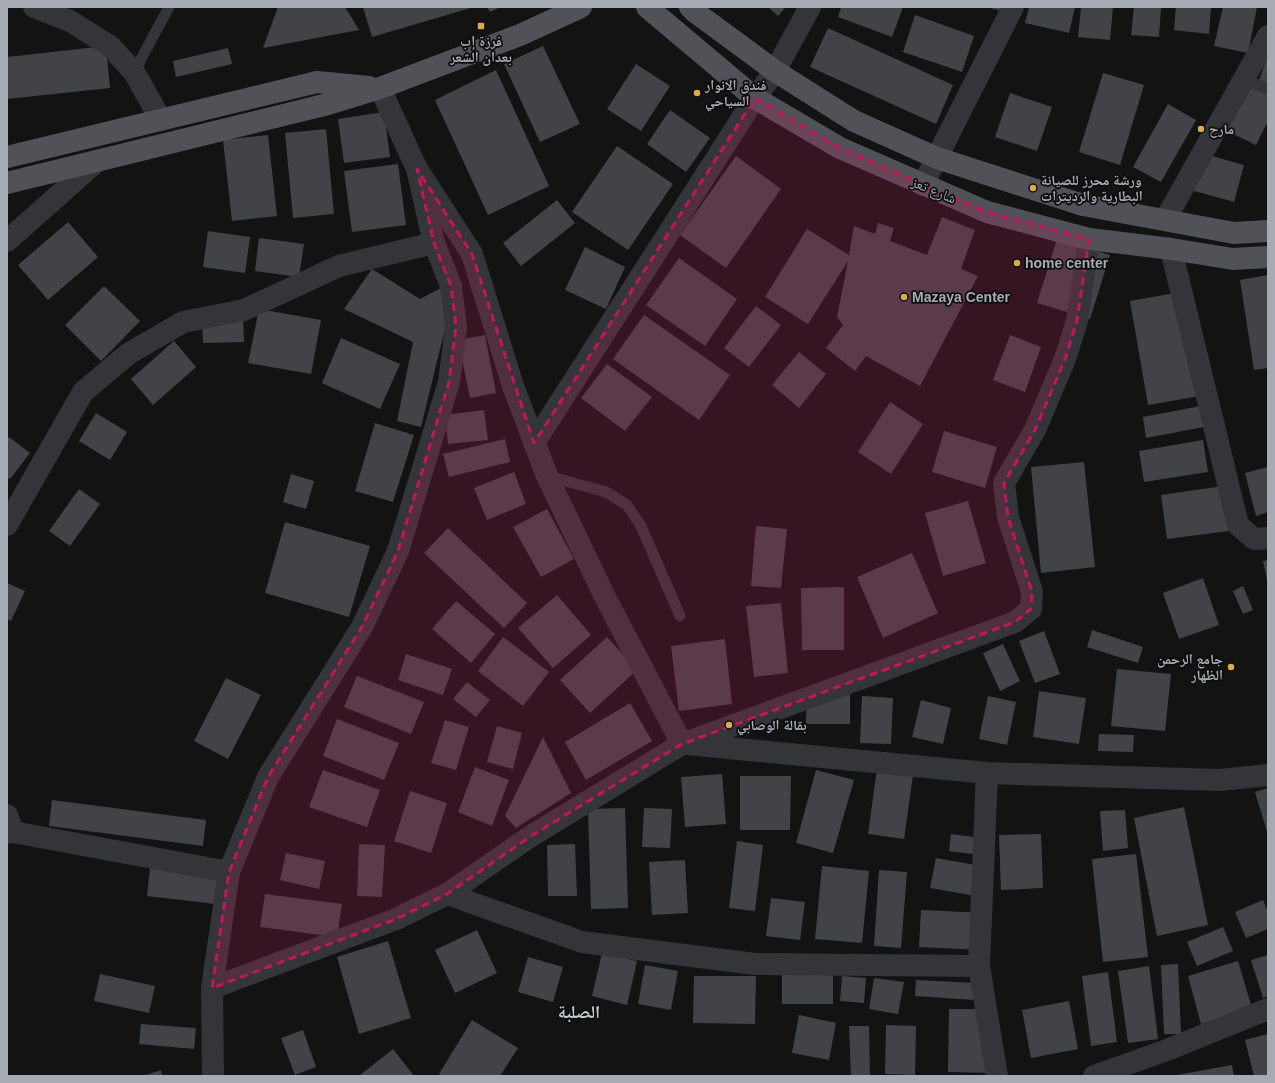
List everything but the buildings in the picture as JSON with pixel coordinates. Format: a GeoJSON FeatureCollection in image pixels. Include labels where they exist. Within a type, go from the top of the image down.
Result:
{"type":"FeatureCollection","features":[{"type":"Feature","properties":{"kind":"main road"},"geometry":{"type":"LineString","coordinates":[[7,183],[320,106],[380,88],[520,35],[581,7]]}},
{"type":"Feature","properties":{"kind":"main road","name":"شارع تعز"},"geometry":{"type":"LineString","coordinates":[[647,7],[755,98],[840,148],[987,212],[1089,239],[1171,249],[1232,259],[1268,258]]}},
{"type":"Feature","properties":{"kind":"main road"},"geometry":{"type":"LineString","coordinates":[[690,7],[775,71],[854,121],[936,158],[1083,205],[1234,233],[1268,231]]}},
{"type":"Feature","properties":{"kind":"main road"},"geometry":{"type":"LineString","coordinates":[[7,157],[317,82],[380,88]]}},
{"type":"Feature","properties":{"kind":"street"},"geometry":{"type":"LineString","coordinates":[[34,7],[70,21],[110,46],[134,72],[161,120]]}},
{"type":"Feature","properties":{"kind":"street"},"geometry":{"type":"LineString","coordinates":[[534,443],[755,98],[775,71],[810,7]]}},
{"type":"Feature","properties":{"kind":"street"},"geometry":{"type":"LineString","coordinates":[[923,185],[1013,7]]}},
{"type":"Feature","properties":{"kind":"street"},"geometry":{"type":"LineString","coordinates":[[1165,220],[1268,36]]}},
{"type":"Feature","properties":{"kind":"street"},"geometry":{"type":"LineString","coordinates":[[380,88],[417,169],[472,254],[513,386],[547,476],[605,597],[682,744]]}},
{"type":"Feature","properties":{"kind":"street"},"geometry":{"type":"LineString","coordinates":[[7,241],[98,161]]}},
{"type":"Feature","properties":{"kind":"street"},"geometry":{"type":"LineString","coordinates":[[213,1076],[212,988],[229,872],[268,777],[362,627],[398,552],[450,382],[456,327],[450,286],[434,243],[417,169]]}},
{"type":"Feature","properties":{"kind":"street"},"geometry":{"type":"LineString","coordinates":[[212,988],[396,919],[447,894],[531,836],[682,744],[1015,622],[1031,609],[1032,592],[1008,517],[1004,483],[1035,430],[1065,359],[1077,320],[1089,239]]}},
{"type":"Feature","properties":{"kind":"street"},"geometry":{"type":"LineString","coordinates":[[7,525],[83,392],[128,354],[183,322],[244,310],[339,266],[434,243]]}},
{"type":"Feature","properties":{"kind":"street"},"geometry":{"type":"LineString","coordinates":[[1171,249],[1238,525],[1254,539],[1268,538]]}},
{"type":"Feature","properties":{"kind":"street"},"geometry":{"type":"LineString","coordinates":[[682,744],[987,773],[1220,780],[1268,775]]}},
{"type":"Feature","properties":{"kind":"street"},"geometry":{"type":"LineString","coordinates":[[987,773],[979,966],[997,1076]]}},
{"type":"Feature","properties":{"kind":"street"},"geometry":{"type":"LineString","coordinates":[[9,827],[229,872]]}},
{"type":"Feature","properties":{"kind":"street"},"geometry":{"type":"LineString","coordinates":[[447,894],[582,942],[755,964],[979,966]]}},
{"type":"Feature","properties":{"kind":"street"},"geometry":{"type":"LineString","coordinates":[[1094,1076],[1167,1050],[1268,1009]]}},
{"type":"Feature","properties":{"kind":"lane"},"geometry":{"type":"LineString","coordinates":[[134,72],[169,7]]}},
{"type":"Feature","properties":{"kind":"lane"},"geometry":{"type":"LineString","coordinates":[[1244,79],[1268,89]]}},
{"type":"Feature","properties":{"kind":"lane"},"geometry":{"type":"LineString","coordinates":[[547,476],[606,492],[627,505],[641,526],[680,616]]}},
{"type":"Feature","properties":{"kind":"highlighted area"},"geometry":{"type":"Polygon","coordinates":[[[755,98],[840,148],[923,185],[987,212],[1089,239],[1077,321],[1065,359],[1035,430],[1004,483],[1008,517],[1032,592],[1031,609],[1015,622],[682,744],[531,836],[447,894],[396,919],[212,988],[229,872],[268,777],[362,627],[398,551],[449,382],[456,327],[451,286],[434,243],[417,169],[472,254],[534,443],[755,98]]]}},
{"type":"Feature","properties":{"kind":"place","name":"فرزة إب بعدان الشعر"},"geometry":{"type":"Point","coordinates":[481,26]}},
{"type":"Feature","properties":{"kind":"place","name":"فندق الانوار السياحي"},"geometry":{"type":"Point","coordinates":[697,93]}},
{"type":"Feature","properties":{"kind":"place","name":"مارح"},"geometry":{"type":"Point","coordinates":[1201,129]}},
{"type":"Feature","properties":{"kind":"place","name":"ورشة محرز للصيانة البطارية والرديترات"},"geometry":{"type":"Point","coordinates":[1033,188]}},
{"type":"Feature","properties":{"kind":"place","name":"home center"},"geometry":{"type":"Point","coordinates":[1017,263]}},
{"type":"Feature","properties":{"kind":"place","name":"Mazaya Center"},"geometry":{"type":"Point","coordinates":[904,297]}},
{"type":"Feature","properties":{"kind":"place","name":"جامع الرحمن الظهار"},"geometry":{"type":"Point","coordinates":[1231,667]}},
{"type":"Feature","properties":{"kind":"place","name":"بقالة الوصابي"},"geometry":{"type":"Point","coordinates":[729,725]}},
{"type":"Feature","properties":{"kind":"district","name":"الصلبة"},"geometry":{"type":"Point","coordinates":[579,1012]}}]}
